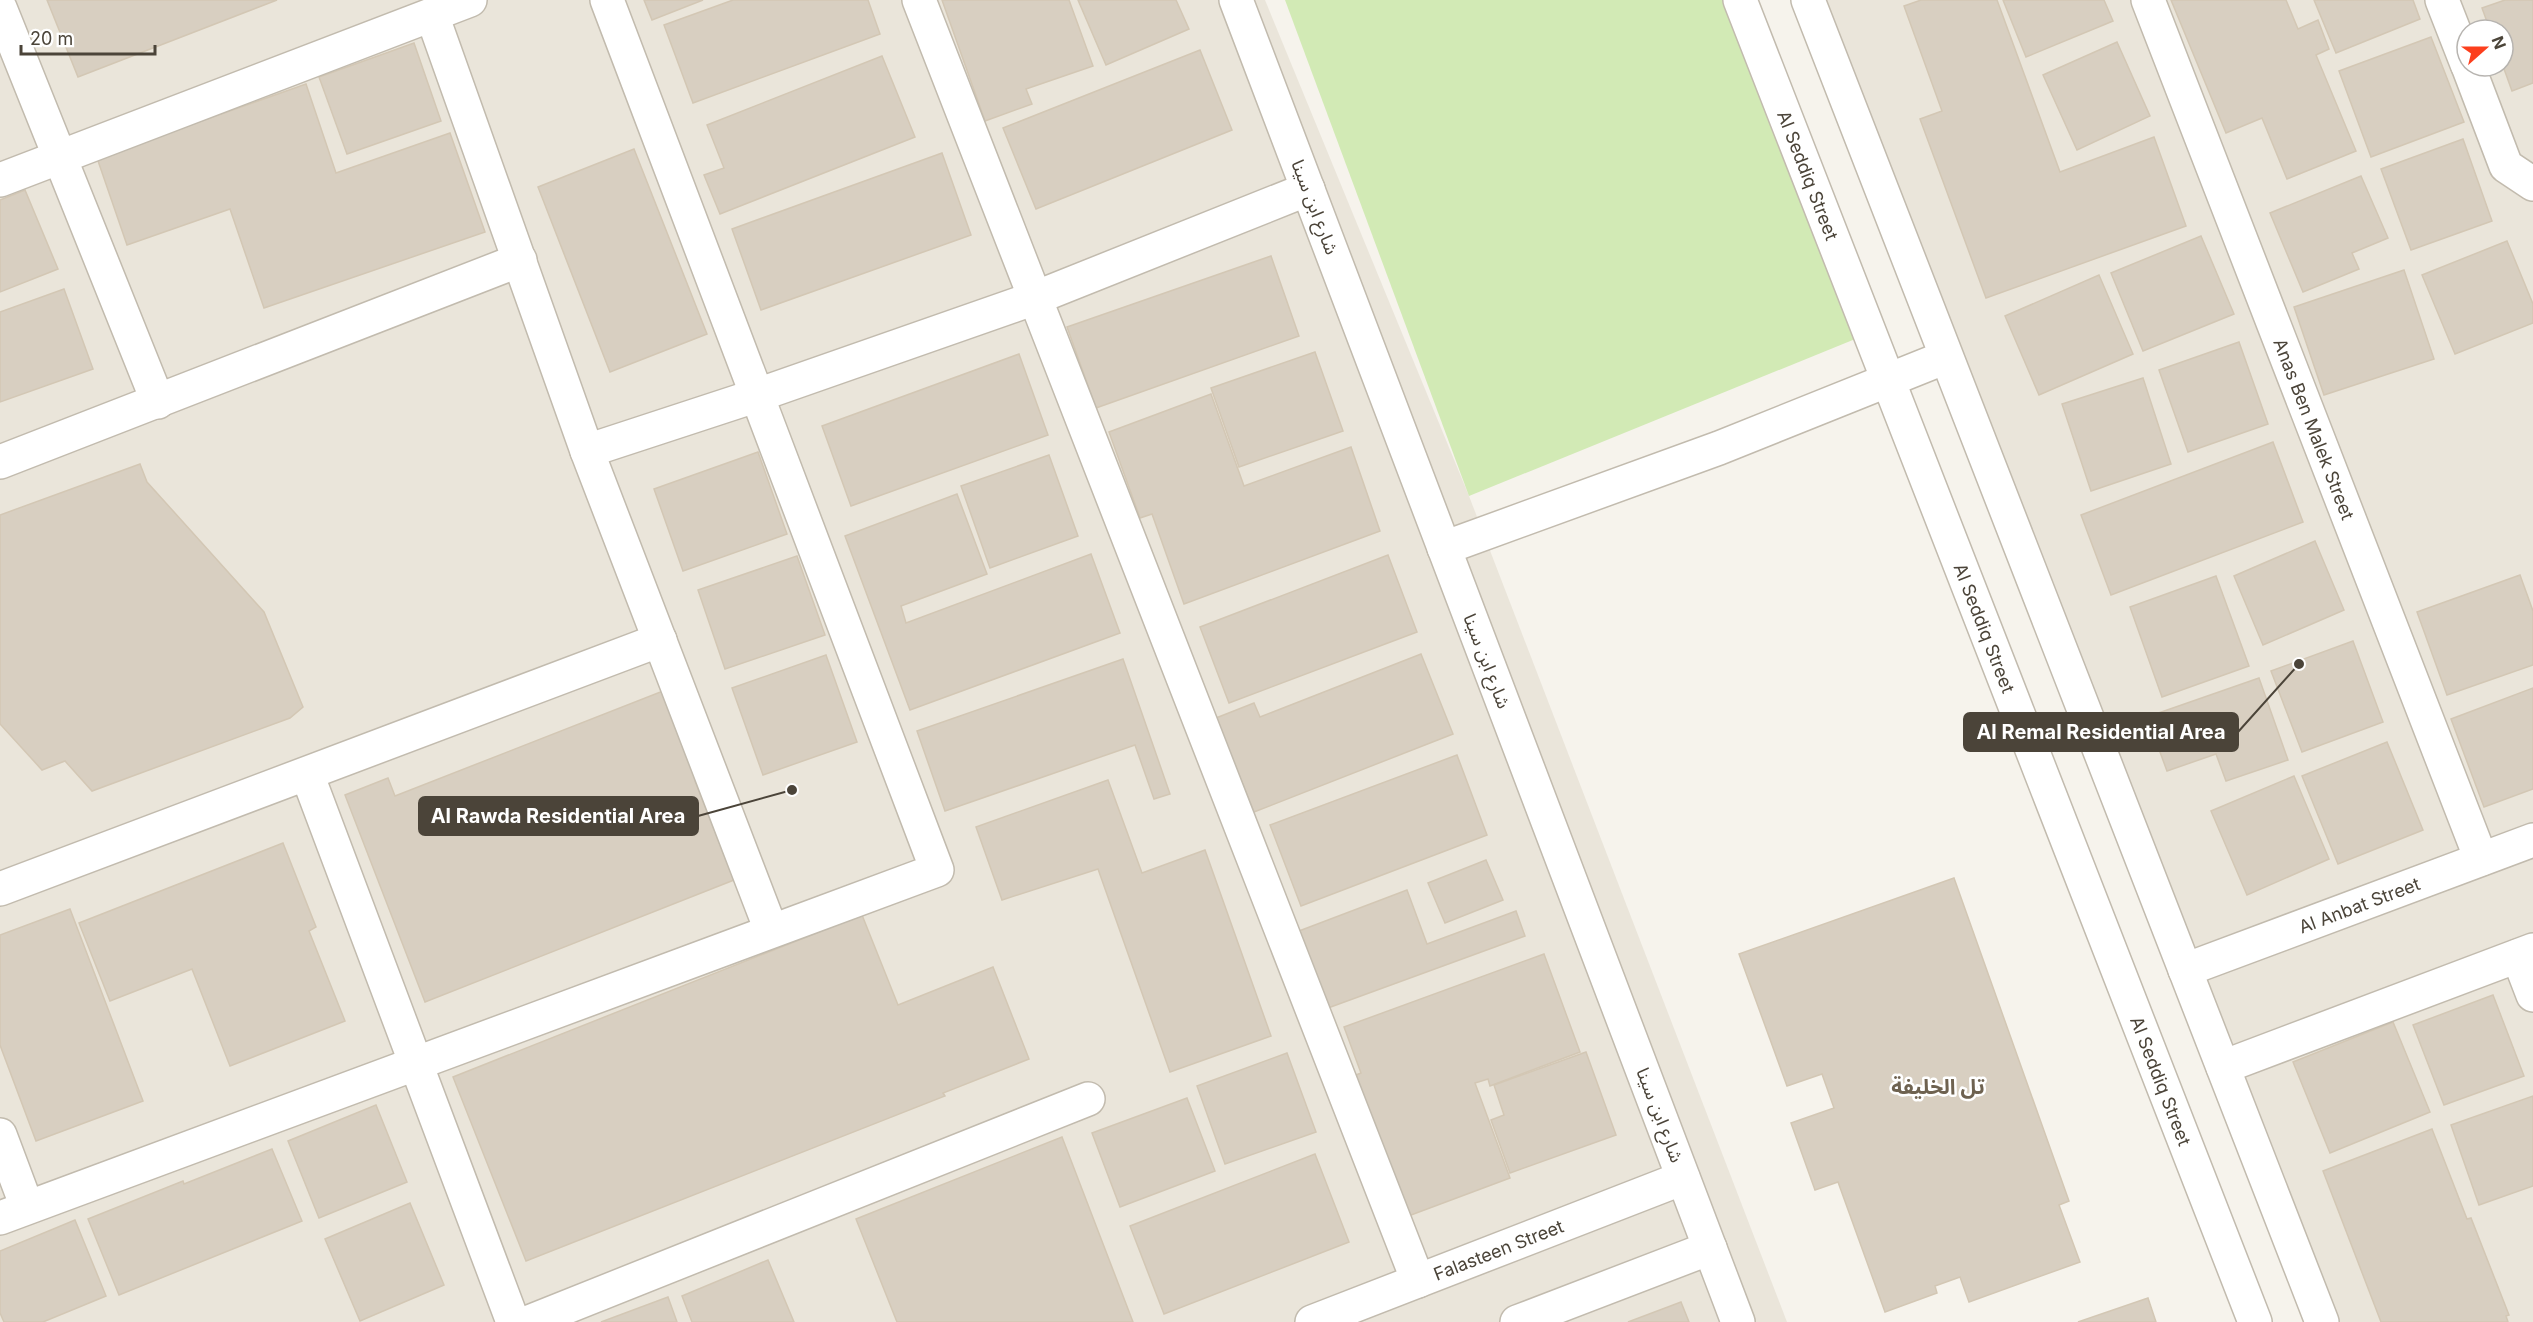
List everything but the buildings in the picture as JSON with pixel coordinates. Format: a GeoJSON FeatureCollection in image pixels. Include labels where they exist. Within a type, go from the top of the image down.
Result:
{"type":"FeatureCollection","features":[{"type":"Feature","properties":{"kind":"street"},"geometry":{"type":"LineString","coordinates":[[0,180],[470,0]]}},
{"type":"Feature","properties":{"kind":"street"},"geometry":{"type":"LineString","coordinates":[[0,1134],[13,1212],[937,870],[607,0]]}},
{"type":"Feature","properties":{"kind":"street"},"geometry":{"type":"LineString","coordinates":[[919,0],[1418,1281]]}},
{"type":"Feature","properties":{"kind":"street","name":"شارع ابن سينا"},"geometry":{"type":"LineString","coordinates":[[1236,0],[1738,1322]]}},
{"type":"Feature","properties":{"kind":"street","name":"Al Seddiq Street"},"geometry":{"type":"LineString","coordinates":[[1740,0],[2255,1322]]}},
{"type":"Feature","properties":{"kind":"street"},"geometry":{"type":"LineString","coordinates":[[1808,0],[2322,1322]]}},
{"type":"Feature","properties":{"kind":"street","name":"Anas Ben Malek Street"},"geometry":{"type":"LineString","coordinates":[[2148,0],[2481,859]]}},
{"type":"Feature","properties":{"kind":"street"},"geometry":{"type":"LineString","coordinates":[[2442,0],[2455,34]]}},
{"type":"Feature","properties":{"kind":"street"},"geometry":{"type":"LineString","coordinates":[[0,8],[158,402]]}},
{"type":"Feature","properties":{"kind":"street"},"geometry":{"type":"LineString","coordinates":[[432,15],[587,451],[771,930]]}},
{"type":"Feature","properties":{"kind":"street"},"geometry":{"type":"LineString","coordinates":[[2472,78],[2506,166],[2533,184]]}},
{"type":"Feature","properties":{"kind":"street"},"geometry":{"type":"LineString","coordinates":[[587,451],[758,395],[1035,298],[1308,189]]}},
{"type":"Feature","properties":{"kind":"street"},"geometry":{"type":"LineString","coordinates":[[0,462],[520,260]]}},
{"type":"Feature","properties":{"kind":"street"},"geometry":{"type":"LineString","coordinates":[[1444,548],[1719,448],[1889,382],[1946,357]]}},
{"type":"Feature","properties":{"kind":"street"},"geometry":{"type":"LineString","coordinates":[[0,889],[660,639]]}},
{"type":"Feature","properties":{"kind":"street"},"geometry":{"type":"LineString","coordinates":[[307,774],[513,1322]]}},
{"type":"Feature","properties":{"kind":"street","name":"Al Anbat Street"},"geometry":{"type":"LineString","coordinates":[[2185,970],[2533,840]]}},
{"type":"Feature","properties":{"kind":"street"},"geometry":{"type":"LineString","coordinates":[[2223,1066],[2525,953],[2533,995]]}},
{"type":"Feature","properties":{"kind":"street"},"geometry":{"type":"LineString","coordinates":[[529,1322],[1088,1098]]}},
{"type":"Feature","properties":{"kind":"street","name":"Falasteen Street"},"geometry":{"type":"LineString","coordinates":[[1312,1322],[1683,1178]]}},
{"type":"Feature","properties":{"kind":"street"},"geometry":{"type":"LineString","coordinates":[[1517,1322],[1710,1248]]}},
{"type":"Feature","properties":{"kind":"shaded area"},"geometry":{"type":"Polygon","coordinates":[[[0,0],[1265,0],[1469,496],[1787,1322],[0,1322],[0,0]]]}},
{"type":"Feature","properties":{"kind":"shaded area"},"geometry":{"type":"Polygon","coordinates":[[[1808,0],[2533,0],[2533,1322],[2322,1322],[1808,0]]]}},
{"type":"Feature","properties":{"kind":"green space"},"geometry":{"type":"Polygon","coordinates":[[[1285,0],[1740,0],[1870,333],[1469,496],[1285,0]]]}},
{"type":"Feature","properties":{"kind":"place","name":"Al Remal Residential Area"},"geometry":{"type":"Point","coordinates":[2299,664]}},
{"type":"Feature","properties":{"kind":"place","name":"Al Rawda Residential Area"},"geometry":{"type":"Point","coordinates":[792,790]}},
{"type":"Feature","properties":{"kind":"district","name":"تل الخليفة"},"geometry":{"type":"Point","coordinates":[1938,1086]}}]}
